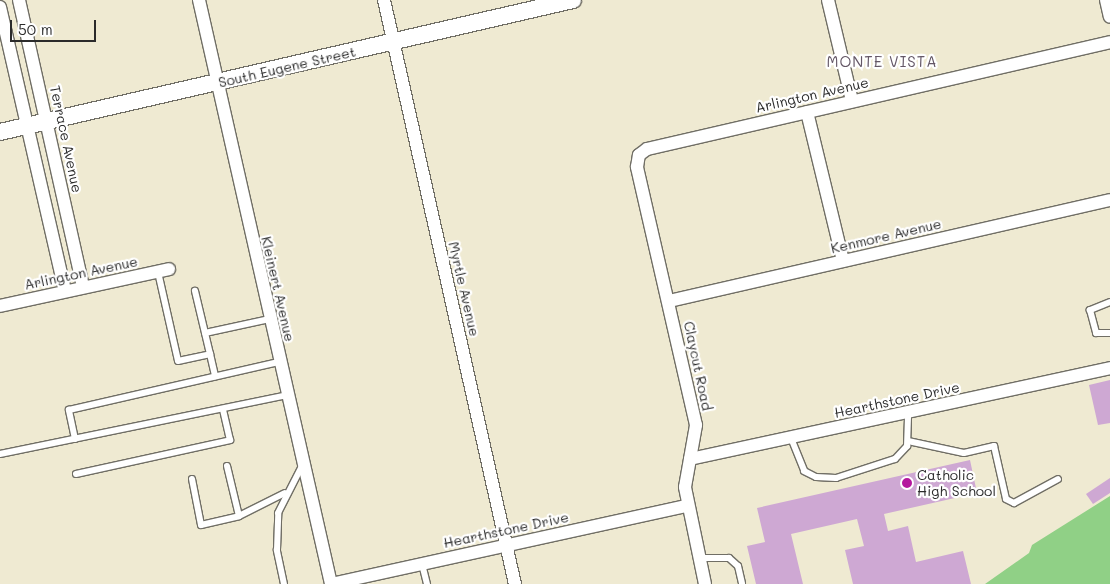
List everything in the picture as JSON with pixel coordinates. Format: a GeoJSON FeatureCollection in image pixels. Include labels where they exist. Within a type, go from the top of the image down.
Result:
{"type":"FeatureCollection","features":[{"type":"Feature","properties":{"kind":"street","name":"Terrace Avenue"},"geometry":{"type":"LineString","coordinates":[[20,0],[83,286]]}},
{"type":"Feature","properties":{"kind":"street","name":"Kleinert Avenue"},"geometry":{"type":"LineString","coordinates":[[199,0],[302,464],[331,584]]}},
{"type":"Feature","properties":{"kind":"street","name":"Myrtle Avenue"},"geometry":{"type":"LineString","coordinates":[[384,0],[515,584]]}},
{"type":"Feature","properties":{"kind":"street","name":"South Eugene Street"},"geometry":{"type":"LineString","coordinates":[[0,132],[217,84],[574,0]]}},
{"type":"Feature","properties":{"kind":"street"},"geometry":{"type":"LineString","coordinates":[[828,0],[852,101]]}},
{"type":"Feature","properties":{"kind":"street"},"geometry":{"type":"LineString","coordinates":[[1106,0],[1110,17]]}},
{"type":"Feature","properties":{"kind":"street"},"geometry":{"type":"LineString","coordinates":[[0,6],[65,290]]}},
{"type":"Feature","properties":{"kind":"street","name":"Arlington Avenue"},"geometry":{"type":"LineString","coordinates":[[639,155],[647,149],[1110,42]]}},
{"type":"Feature","properties":{"kind":"street"},"geometry":{"type":"LineString","coordinates":[[807,112],[843,261]]}},
{"type":"Feature","properties":{"kind":"street","name":"Claycut Road"},"geometry":{"type":"LineString","coordinates":[[639,155],[637,167],[696,425],[690,460],[687,506],[705,584]]}},
{"type":"Feature","properties":{"kind":"street","name":"Kenmore Avenue"},"geometry":{"type":"LineString","coordinates":[[669,301],[1110,200]]}},
{"type":"Feature","properties":{"kind":"street","name":"Arlington Avenue"},"geometry":{"type":"LineString","coordinates":[[0,306],[83,286],[164,270]]}},
{"type":"Feature","properties":{"kind":"street","name":"Hearthstone Drive"},"geometry":{"type":"LineString","coordinates":[[690,460],[1110,368]]}},
{"type":"Feature","properties":{"kind":"street","name":"Hearthstone Drive"},"geometry":{"type":"LineString","coordinates":[[331,584],[687,506]]}},
{"type":"Feature","properties":{"kind":"lane"},"geometry":{"type":"LineString","coordinates":[[164,270],[178,361],[210,354]]}},
{"type":"Feature","properties":{"kind":"lane"},"geometry":{"type":"LineString","coordinates":[[195,291],[215,376]]}},
{"type":"Feature","properties":{"kind":"lane"},"geometry":{"type":"LineString","coordinates":[[1110,302],[1090,310],[1096,333],[1110,334]]}},
{"type":"Feature","properties":{"kind":"lane"},"geometry":{"type":"LineString","coordinates":[[205,333],[270,319]]}},
{"type":"Feature","properties":{"kind":"lane"},"geometry":{"type":"LineString","coordinates":[[75,439],[69,410],[279,362]]}},
{"type":"Feature","properties":{"kind":"lane"},"geometry":{"type":"LineString","coordinates":[[0,454],[287,395]]}},
{"type":"Feature","properties":{"kind":"lane"},"geometry":{"type":"LineString","coordinates":[[76,474],[230,440],[223,409]]}},
{"type":"Feature","properties":{"kind":"lane"},"geometry":{"type":"LineString","coordinates":[[790,438],[804,471],[816,477],[836,478],[895,459],[908,441],[908,413]]}},
{"type":"Feature","properties":{"kind":"lane"},"geometry":{"type":"LineString","coordinates":[[908,441],[964,452],[994,446],[1006,499],[1014,503],[1058,479]]}},
{"type":"Feature","properties":{"kind":"lane"},"geometry":{"type":"LineString","coordinates":[[284,584],[277,550],[278,513],[285,493],[302,464]]}},
{"type":"Feature","properties":{"kind":"lane"},"geometry":{"type":"LineString","coordinates":[[227,466],[238,516]]}},
{"type":"Feature","properties":{"kind":"lane"},"geometry":{"type":"LineString","coordinates":[[192,479],[201,525],[238,516],[285,493]]}},
{"type":"Feature","properties":{"kind":"lane"},"geometry":{"type":"LineString","coordinates":[[699,558],[729,558],[738,566],[742,584]]}},
{"type":"Feature","properties":{"kind":"lane"},"geometry":{"type":"LineString","coordinates":[[422,564],[427,584]]}},
{"type":"Feature","properties":{"kind":"green space"},"geometry":{"type":"Polygon","coordinates":[[[1110,496],[1110,584],[985,584],[1029,553],[1032,545],[1110,496]]]}},
{"type":"Feature","properties":{"kind":"building"},"geometry":{"type":"Polygon","coordinates":[[[1110,380],[1110,423],[1098,425],[1089,385],[1110,380]]]}},
{"type":"Feature","properties":{"kind":"building"},"geometry":{"type":"Polygon","coordinates":[[[970,460],[977,493],[884,514],[888,531],[908,526],[916,562],[963,551],[971,584],[853,584],[845,550],[864,546],[857,519],[791,534],[803,584],[756,584],[747,546],[765,542],[757,508],[970,460]]]}},
{"type":"Feature","properties":{"kind":"building"},"geometry":{"type":"Polygon","coordinates":[[[1110,478],[1110,493],[1093,504],[1086,494],[1110,478]]]}},
{"type":"Feature","properties":{"kind":"place","name":"Catholic High School"},"geometry":{"type":"Point","coordinates":[907,483]}},
{"type":"Feature","properties":{"kind":"district","name":"MONTE VISTA"},"geometry":{"type":"Point","coordinates":[882,62]}}]}
